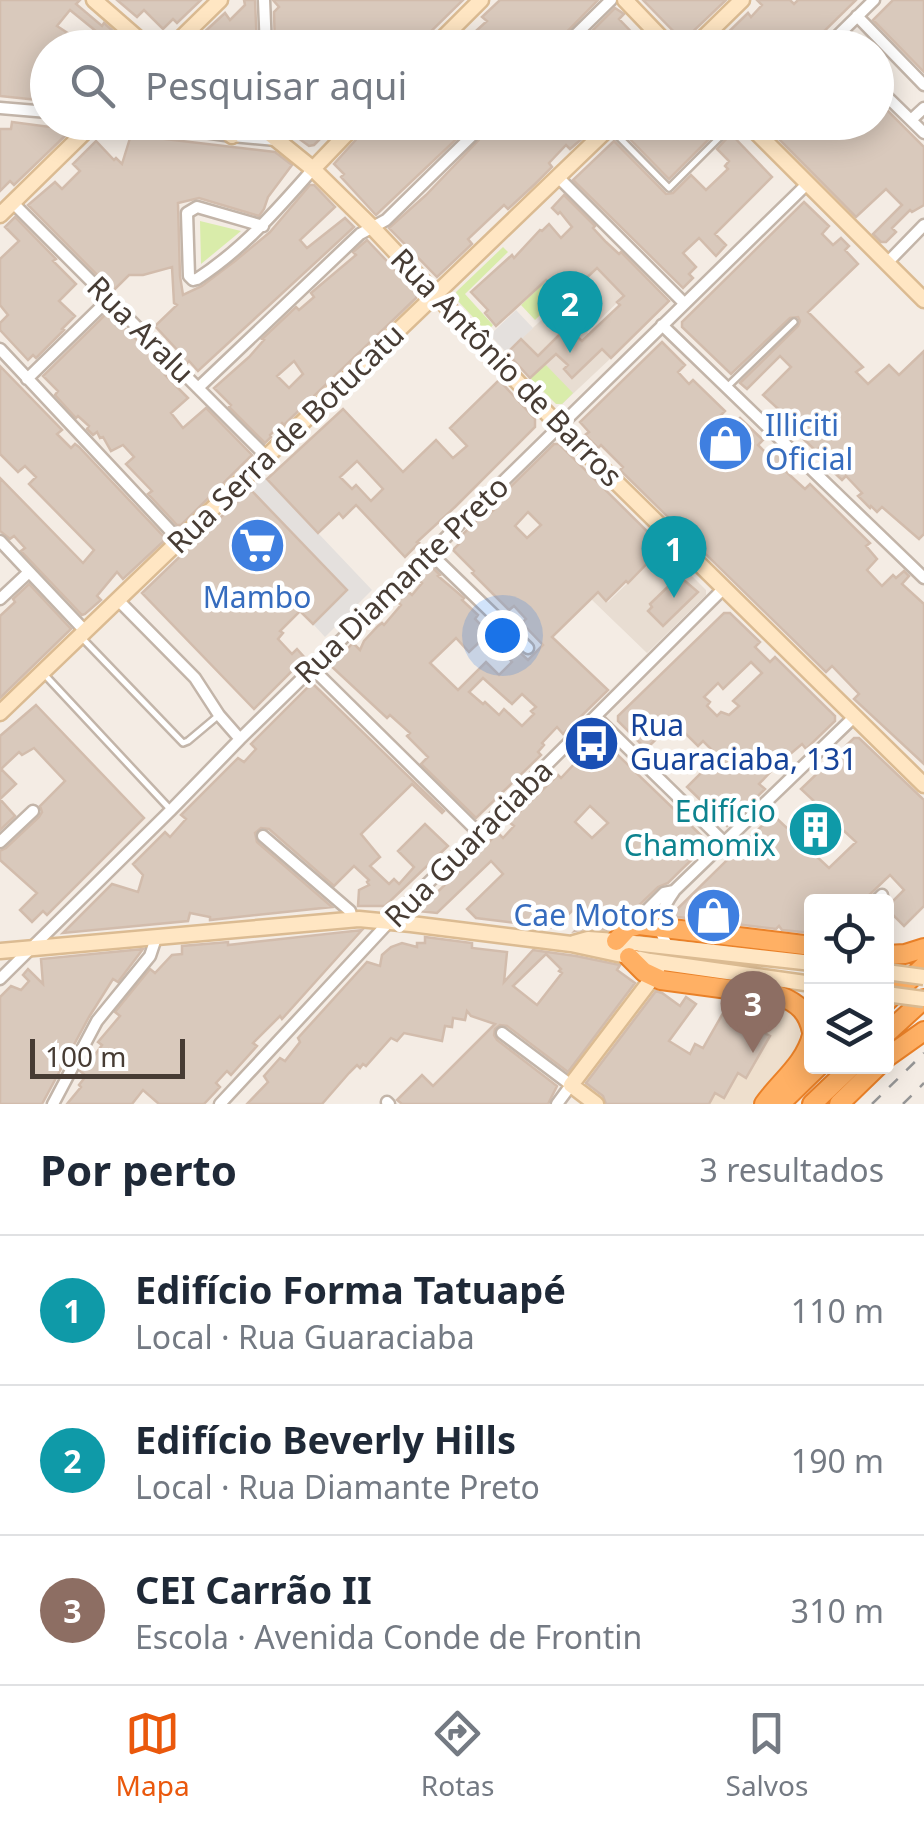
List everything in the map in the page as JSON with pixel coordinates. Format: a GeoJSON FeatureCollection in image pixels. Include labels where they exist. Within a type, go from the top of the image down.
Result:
{"type":"FeatureCollection","features":[{"type":"Feature","properties":{"kind":"highway"},"geometry":{"type":"LineString","coordinates":[[622,935],[639,926],[804,945]]}},
{"type":"Feature","properties":{"kind":"highway"},"geometry":{"type":"LineString","coordinates":[[894,955],[924,948]]}},
{"type":"Feature","properties":{"kind":"highway"},"geometry":{"type":"LineString","coordinates":[[629,957],[652,977],[668,982],[780,996],[804,1010]]}},
{"type":"Feature","properties":{"kind":"highway"},"geometry":{"type":"LineString","coordinates":[[894,991],[924,966]]}},
{"type":"Feature","properties":{"kind":"highway"},"geometry":{"type":"LineString","coordinates":[[894,1027],[924,999]]}},
{"type":"Feature","properties":{"kind":"highway"},"geometry":{"type":"LineString","coordinates":[[894,1052],[924,1031]]}},
{"type":"Feature","properties":{"kind":"highway"},"geometry":{"type":"LineString","coordinates":[[764,1104],[804,1055]]}},
{"type":"Feature","properties":{"kind":"highway"},"geometry":{"type":"LineString","coordinates":[[780,1104],[812,1074]]}},
{"type":"Feature","properties":{"kind":"highway"},"geometry":{"type":"LineString","coordinates":[[812,1104],[844,1074]]}},
{"type":"Feature","properties":{"kind":"highway"},"geometry":{"type":"LineString","coordinates":[[840,1104],[870,1074]]}},
{"type":"Feature","properties":{"kind":"main road"},"geometry":{"type":"LineString","coordinates":[[94,0],[128,30]]}},
{"type":"Feature","properties":{"kind":"main road"},"geometry":{"type":"LineString","coordinates":[[190,30],[220,0]]}},
{"type":"Feature","properties":{"kind":"main road"},"geometry":{"type":"LineString","coordinates":[[451,30],[481,0]]}},
{"type":"Feature","properties":{"kind":"main road"},"geometry":{"type":"LineString","coordinates":[[624,0],[653,30]]}},
{"type":"Feature","properties":{"kind":"main road"},"geometry":{"type":"LineString","coordinates":[[709,30],[734,3]]}},
{"type":"Feature","properties":{"kind":"main road"},"geometry":{"type":"LineString","coordinates":[[0,215],[77,140]]}},
{"type":"Feature","properties":{"kind":"main road","name":"Rua Antônio de Barros"},"geometry":{"type":"LineString","coordinates":[[281,140],[372,227],[559,426],[924,785]]}},
{"type":"Feature","properties":{"kind":"main road"},"geometry":{"type":"LineString","coordinates":[[314,169],[341,140]]}},
{"type":"Feature","properties":{"kind":"main road","name":"Rua Serra de Botucatu"},"geometry":{"type":"LineString","coordinates":[[1,709],[596,140]]}},
{"type":"Feature","properties":{"kind":"main road"},"geometry":{"type":"LineString","coordinates":[[761,140],[924,300]]}},
{"type":"Feature","properties":{"kind":"main road"},"geometry":{"type":"LineString","coordinates":[[0,951],[352,919],[571,944],[670,964],[804,983]]}},
{"type":"Feature","properties":{"kind":"main road"},"geometry":{"type":"LineString","coordinates":[[571,944],[622,935],[668,946],[804,962]]}},
{"type":"Feature","properties":{"kind":"main road"},"geometry":{"type":"LineString","coordinates":[[596,1104],[570,1085],[652,977],[670,964]]}},
{"type":"Feature","properties":{"kind":"main road"},"geometry":{"type":"LineString","coordinates":[[894,973],[924,977]]}},
{"type":"Feature","properties":{"kind":"main road"},"geometry":{"type":"LineString","coordinates":[[894,998],[924,999]]}},
{"type":"Feature","properties":{"kind":"street"},"geometry":{"type":"LineString","coordinates":[[264,0],[265,30]]}},
{"type":"Feature","properties":{"kind":"street"},"geometry":{"type":"LineString","coordinates":[[580,30],[610,0]]}},
{"type":"Feature","properties":{"kind":"street"},"geometry":{"type":"LineString","coordinates":[[844,30],[874,0]]}},
{"type":"Feature","properties":{"kind":"street"},"geometry":{"type":"LineString","coordinates":[[857,16],[871,30]]}},
{"type":"Feature","properties":{"kind":"street"},"geometry":{"type":"LineString","coordinates":[[894,54],[924,85]]}},
{"type":"Feature","properties":{"kind":"street"},"geometry":{"type":"LineString","coordinates":[[894,103],[924,133]]}},
{"type":"Feature","properties":{"kind":"street"},"geometry":{"type":"LineString","coordinates":[[0,108],[30,110]]}},
{"type":"Feature","properties":{"kind":"street"},"geometry":{"type":"LineString","coordinates":[[912,120],[924,108]]}},
{"type":"Feature","properties":{"kind":"street"},"geometry":{"type":"LineString","coordinates":[[198,388],[360,234],[386,220],[468,140]]}},
{"type":"Feature","properties":{"kind":"street"},"geometry":{"type":"LineString","coordinates":[[262,226],[196,207],[189,209],[186,212],[190,278],[207,272],[262,226],[314,169]]}},
{"type":"Feature","properties":{"kind":"street"},"geometry":{"type":"LineString","coordinates":[[558,177],[684,303]]}},
{"type":"Feature","properties":{"kind":"street","name":"Rua Diamante Preto"},"geometry":{"type":"LineString","coordinates":[[0,980],[240,738],[806,184]]}},
{"type":"Feature","properties":{"kind":"street","name":"Rua Aralu"},"geometry":{"type":"LineString","coordinates":[[13,203],[267,457]]}},
{"type":"Feature","properties":{"kind":"street"},"geometry":{"type":"LineString","coordinates":[[887,263],[924,225]]}},
{"type":"Feature","properties":{"kind":"street"},"geometry":{"type":"LineString","coordinates":[[28,379],[109,299]]}},
{"type":"Feature","properties":{"kind":"street"},"geometry":{"type":"LineString","coordinates":[[662,325],[924,578]]}},
{"type":"Feature","properties":{"kind":"street"},"geometry":{"type":"LineString","coordinates":[[0,349],[180,541]]}},
{"type":"Feature","properties":{"kind":"street"},"geometry":{"type":"LineString","coordinates":[[0,542],[82,634]]}},
{"type":"Feature","properties":{"kind":"street"},"geometry":{"type":"LineString","coordinates":[[429,552],[528,648]]}},
{"type":"Feature","properties":{"kind":"street"},"geometry":{"type":"LineString","coordinates":[[0,599],[29,572]]}},
{"type":"Feature","properties":{"kind":"street","name":"Rua Guaraciaba"},"geometry":{"type":"LineString","coordinates":[[220,1104],[389,922],[723,589]]}},
{"type":"Feature","properties":{"kind":"street"},"geometry":{"type":"LineString","coordinates":[[118,600],[195,678],[240,738]]}},
{"type":"Feature","properties":{"kind":"street"},"geometry":{"type":"LineString","coordinates":[[312,668],[479,832]]}},
{"type":"Feature","properties":{"kind":"street"},"geometry":{"type":"LineString","coordinates":[[596,717],[724,843]]}},
{"type":"Feature","properties":{"kind":"street"},"geometry":{"type":"LineString","coordinates":[[668,946],[658,921],[675,890],[854,717]]}},
{"type":"Feature","properties":{"kind":"street"},"geometry":{"type":"LineString","coordinates":[[0,842],[32,810]]}},
{"type":"Feature","properties":{"kind":"street"},"geometry":{"type":"LineString","coordinates":[[264,836],[350,911],[352,919]]}},
{"type":"Feature","properties":{"kind":"street"},"geometry":{"type":"LineString","coordinates":[[622,935],[664,893],[675,890]]}},
{"type":"Feature","properties":{"kind":"street"},"geometry":{"type":"LineString","coordinates":[[53,1104],[96,1020],[150,956],[156,938]]}},
{"type":"Feature","properties":{"kind":"street"},"geometry":{"type":"LineString","coordinates":[[502,1034],[570,1085],[557,1104]]}},
{"type":"Feature","properties":{"kind":"lane"},"geometry":{"type":"LineString","coordinates":[[625,140],[668,188],[724,140]]}},
{"type":"Feature","properties":{"kind":"lane"},"geometry":{"type":"LineString","coordinates":[[728,387],[794,322]]}},
{"type":"Feature","properties":{"kind":"lane"},"geometry":{"type":"LineString","coordinates":[[82,634],[183,743],[219,715]]}},
{"type":"Feature","properties":{"kind":"lane"},"geometry":{"type":"LineString","coordinates":[[42,672],[171,810]]}},
{"type":"Feature","properties":{"kind":"shaded area"},"geometry":{"type":"Polygon","coordinates":[[[597,268],[624,296],[587,332],[611,358],[562,404],[532,376],[544,364],[521,339],[597,268]]]}},
{"type":"Feature","properties":{"kind":"shaded area"},"geometry":{"type":"Polygon","coordinates":[[[516,310],[533,328],[507,353],[490,335],[516,310]]]}},
{"type":"Feature","properties":{"kind":"shaded area"},"geometry":{"type":"Polygon","coordinates":[[[264,476],[372,590],[325,637],[313,624],[347,590],[250,489],[264,476]]]}},
{"type":"Feature","properties":{"kind":"shaded area"},"geometry":{"type":"Polygon","coordinates":[[[664,548],[706,590],[706,595],[647,653],[591,599],[598,592],[608,602],[664,548]]]}},
{"type":"Feature","properties":{"kind":"shaded area"},"geometry":{"type":"Polygon","coordinates":[[[742,998],[776,1002],[795,1010],[802,1026],[797,1048],[752,1104],[682,1104],[742,998]]]}},
{"type":"Feature","properties":{"kind":"green space"},"geometry":{"type":"Polygon","coordinates":[[[200,221],[241,231],[201,264],[200,221]]]}},
{"type":"Feature","properties":{"kind":"green space"},"geometry":{"type":"Polygon","coordinates":[[[503,247],[508,252],[465,294],[493,325],[487,332],[457,300],[456,292],[503,247]]]}},
{"type":"Feature","properties":{"kind":"green space"},"geometry":{"type":"Polygon","coordinates":[[[544,283],[558,298],[535,320],[521,305],[544,283]]]}},
{"type":"Feature","properties":{"kind":"green space"},"geometry":{"type":"Polygon","coordinates":[[[545,364],[573,393],[562,404],[556,404],[530,378],[545,364]]]}},
{"type":"Feature","properties":{"kind":"building"},"geometry":{"type":"Polygon","coordinates":[[[0,0],[80,0],[76,4],[112,30],[95,30],[70,10],[57,26],[63,30],[30,30],[30,99],[0,96],[0,0]]]}},
{"type":"Feature","properties":{"kind":"building"},"geometry":{"type":"Polygon","coordinates":[[[117,0],[201,0],[177,23],[173,19],[163,29],[144,10],[137,17],[117,0]]]}},
{"type":"Feature","properties":{"kind":"building"},"geometry":{"type":"Polygon","coordinates":[[[244,0],[255,0],[256,30],[207,30],[225,13],[230,20],[245,5],[244,0]]]}},
{"type":"Feature","properties":{"kind":"building"},"geometry":{"type":"Polygon","coordinates":[[[273,0],[463,0],[432,30],[274,30],[274,12],[279,7],[273,0]]]}},
{"type":"Feature","properties":{"kind":"building"},"geometry":{"type":"Polygon","coordinates":[[[500,0],[598,0],[569,30],[477,30],[487,21],[482,17],[500,0]]]}},
{"type":"Feature","properties":{"kind":"building"},"geometry":{"type":"Polygon","coordinates":[[[643,0],[726,0],[695,30],[672,30],[643,0]]]}},
{"type":"Feature","properties":{"kind":"building"},"geometry":{"type":"Polygon","coordinates":[[[757,0],[790,0],[794,4],[798,0],[856,0],[825,30],[731,30],[762,5],[757,0]]]}},
{"type":"Feature","properties":{"kind":"building"},"geometry":{"type":"Polygon","coordinates":[[[893,0],[924,0],[924,72],[894,41],[894,30],[883,30],[873,20],[893,0]]]}},
{"type":"Feature","properties":{"kind":"building"},"geometry":{"type":"Polygon","coordinates":[[[615,8],[624,14],[619,19],[630,30],[593,30],[615,8]]]}},
{"type":"Feature","properties":{"kind":"building"},"geometry":{"type":"Polygon","coordinates":[[[894,117],[924,147],[924,205],[910,210],[892,228],[896,232],[886,242],[873,234],[902,205],[886,189],[856,217],[780,140],[894,140],[894,117]]]}},
{"type":"Feature","properties":{"kind":"building"},"geometry":{"type":"Polygon","coordinates":[[[12,122],[30,124],[30,140],[61,140],[14,185],[10,181],[0,191],[0,129],[11,129],[12,122]]]}},
{"type":"Feature","properties":{"kind":"building"},"geometry":{"type":"Polygon","coordinates":[[[129,140],[173,140],[275,152],[292,165],[259,216],[199,198],[178,203],[183,295],[202,286],[270,232],[310,185],[335,207],[300,240],[307,248],[345,218],[354,227],[198,371],[189,361],[186,364],[155,326],[177,305],[172,267],[129,275],[113,291],[28,205],[55,182],[62,189],[80,171],[73,164],[96,141],[122,164],[129,140]]]}},
{"type":"Feature","properties":{"kind":"building"},"geometry":{"type":"Polygon","coordinates":[[[301,140],[319,140],[314,145],[301,140]]]}},
{"type":"Feature","properties":{"kind":"building"},"geometry":{"type":"Polygon","coordinates":[[[356,140],[455,140],[376,215],[334,164],[356,140]]]}},
{"type":"Feature","properties":{"kind":"building"},"geometry":{"type":"Polygon","coordinates":[[[479,140],[580,140],[570,149],[566,145],[549,163],[552,167],[508,209],[504,205],[468,239],[472,244],[437,277],[389,228],[479,140]]]}},
{"type":"Feature","properties":{"kind":"building"},"geometry":{"type":"Polygon","coordinates":[[[631,140],[708,140],[669,179],[631,140]]]}},
{"type":"Feature","properties":{"kind":"building"},"geometry":{"type":"Polygon","coordinates":[[[725,140],[737,140],[772,177],[715,234],[726,245],[716,256],[699,238],[683,253],[696,267],[689,274],[693,278],[683,288],[573,180],[614,141],[666,194],[673,193],[691,175],[706,190],[728,169],[725,166],[729,161],[717,149],[725,140]]]}},
{"type":"Feature","properties":{"kind":"building"},"geometry":{"type":"Polygon","coordinates":[[[564,195],[606,242],[669,301],[611,358],[602,349],[572,378],[564,369],[568,365],[556,354],[530,378],[507,353],[521,339],[538,356],[567,327],[582,341],[620,305],[617,302],[624,296],[597,268],[564,299],[546,280],[496,326],[485,313],[488,310],[471,292],[549,224],[561,238],[572,227],[552,208],[564,195]]]}},
{"type":"Feature","properties":{"kind":"building"},"geometry":{"type":"Polygon","coordinates":[[[804,202],[829,226],[822,234],[833,245],[841,238],[849,246],[845,250],[858,264],[808,312],[863,367],[856,372],[868,384],[889,365],[899,375],[924,351],[924,534],[919,539],[882,507],[877,512],[870,508],[846,476],[842,480],[825,464],[830,459],[819,448],[816,451],[763,395],[791,367],[780,356],[747,389],[740,383],[798,326],[798,317],[790,318],[731,374],[682,327],[682,322],[804,202]]]}},
{"type":"Feature","properties":{"kind":"building"},"geometry":{"type":"Polygon","coordinates":[[[15,217],[76,284],[59,301],[75,316],[36,358],[33,355],[28,360],[0,330],[0,323],[8,315],[0,305],[0,259],[19,241],[5,227],[15,217]]]}},
{"type":"Feature","properties":{"kind":"building"},"geometry":{"type":"Polygon","coordinates":[[[367,240],[417,293],[416,298],[265,443],[214,388],[296,307],[299,310],[314,297],[311,293],[356,255],[353,252],[367,240]],[[294,361],[277,376],[289,388],[303,374],[294,361]]]}},
{"type":"Feature","properties":{"kind":"building"},"geometry":{"type":"Polygon","coordinates":[[[108,312],[169,371],[165,375],[188,398],[171,413],[183,428],[206,408],[252,455],[181,525],[148,494],[152,491],[126,464],[134,457],[123,445],[111,451],[103,437],[97,432],[93,435],[87,429],[89,426],[55,395],[58,391],[43,376],[108,312]]]}},
{"type":"Feature","properties":{"kind":"building"},"geometry":{"type":"Polygon","coordinates":[[[662,342],[685,365],[678,372],[689,384],[693,380],[725,411],[717,419],[728,430],[740,418],[763,440],[758,445],[769,456],[775,451],[785,461],[780,466],[805,489],[810,484],[870,543],[866,546],[877,559],[867,570],[882,586],[893,575],[896,578],[904,571],[909,576],[902,584],[924,604],[924,764],[854,699],[859,694],[832,666],[826,672],[620,470],[623,467],[601,445],[598,448],[585,435],[589,432],[580,422],[662,342]]]}},
{"type":"Feature","properties":{"kind":"building"},"geometry":{"type":"Polygon","coordinates":[[[0,366],[62,430],[57,434],[71,448],[75,444],[79,447],[166,539],[123,579],[117,572],[97,596],[101,600],[85,614],[21,551],[25,548],[14,536],[10,539],[0,531],[0,478],[83,563],[94,550],[29,484],[36,477],[25,466],[18,472],[0,454],[0,366]]]}},
{"type":"Feature","properties":{"kind":"building"},"geometry":{"type":"Polygon","coordinates":[[[499,380],[535,419],[535,427],[405,557],[356,505],[343,518],[339,513],[318,533],[267,479],[343,409],[403,472],[436,440],[453,458],[467,446],[450,428],[499,380]],[[357,461],[340,477],[352,489],[356,485],[371,501],[383,489],[357,461]]]}},
{"type":"Feature","properties":{"kind":"building"},"geometry":{"type":"Polygon","coordinates":[[[554,444],[559,444],[663,547],[606,601],[598,592],[552,637],[608,690],[563,734],[557,727],[542,743],[538,752],[541,755],[476,818],[421,764],[428,757],[407,736],[410,733],[390,715],[387,718],[331,666],[353,643],[360,650],[364,641],[401,605],[396,600],[406,590],[412,595],[422,583],[417,578],[428,567],[464,598],[478,615],[475,619],[489,633],[469,652],[456,638],[430,663],[458,690],[486,662],[499,675],[512,662],[505,654],[513,646],[528,660],[543,645],[522,623],[526,619],[514,606],[509,610],[453,550],[459,544],[456,541],[480,517],[483,520],[498,506],[494,503],[554,444]],[[528,512],[515,526],[527,538],[541,525],[528,512]],[[483,678],[469,692],[483,704],[499,715],[504,709],[522,726],[534,714],[531,711],[536,707],[522,694],[512,704],[483,678]]]}},
{"type":"Feature","properties":{"kind":"building"},"geometry":{"type":"Polygon","coordinates":[[[250,489],[347,590],[313,624],[300,611],[280,631],[283,633],[278,639],[292,654],[297,649],[305,658],[254,709],[142,593],[250,489]]]}},
{"type":"Feature","properties":{"kind":"building"},"geometry":{"type":"Polygon","coordinates":[[[679,576],[698,592],[663,626],[648,611],[650,604],[679,576]]]}},
{"type":"Feature","properties":{"kind":"building"},"geometry":{"type":"Polygon","coordinates":[[[29,584],[71,629],[0,698],[0,616],[29,584]]]}},
{"type":"Feature","properties":{"kind":"building"},"geometry":{"type":"Polygon","coordinates":[[[724,613],[730,613],[760,642],[755,647],[770,662],[775,657],[835,716],[835,721],[806,749],[802,744],[776,766],[759,784],[765,789],[727,826],[687,787],[718,756],[703,741],[698,746],[674,722],[646,749],[618,721],[618,716],[724,613]],[[751,662],[723,689],[718,683],[704,697],[710,702],[707,706],[717,716],[721,712],[729,715],[739,706],[733,701],[762,673],[751,662]]]}},
{"type":"Feature","properties":{"kind":"building"},"geometry":{"type":"Polygon","coordinates":[[[312,683],[444,811],[412,784],[361,834],[380,857],[370,866],[389,884],[394,879],[399,884],[414,867],[398,851],[425,824],[448,846],[385,906],[358,906],[359,890],[369,885],[369,880],[354,866],[334,886],[269,829],[261,828],[255,833],[257,842],[332,907],[210,920],[190,913],[188,921],[63,933],[112,884],[138,892],[143,875],[133,864],[165,832],[170,837],[186,819],[181,815],[238,758],[244,762],[256,749],[251,744],[312,683]]]}},
{"type":"Feature","properties":{"kind":"building"},"geometry":{"type":"Polygon","coordinates":[[[36,705],[144,818],[47,915],[43,911],[32,922],[20,910],[37,893],[0,860],[0,851],[39,817],[40,806],[65,781],[34,748],[22,755],[19,752],[1,769],[16,784],[0,799],[0,736],[36,705]]]}},
{"type":"Feature","properties":{"kind":"building"},"geometry":{"type":"Polygon","coordinates":[[[597,735],[707,841],[706,846],[668,883],[658,887],[609,930],[575,931],[586,920],[575,908],[554,928],[476,918],[467,909],[503,874],[491,861],[437,913],[418,911],[498,833],[503,838],[514,826],[509,822],[558,775],[561,778],[578,760],[575,757],[597,735]],[[590,806],[575,822],[592,838],[608,823],[590,806]]]}},
{"type":"Feature","properties":{"kind":"building"},"geometry":{"type":"Polygon","coordinates":[[[854,738],[859,738],[924,800],[924,906],[904,926],[894,916],[894,900],[904,890],[890,875],[870,894],[804,894],[804,932],[782,930],[779,926],[776,929],[670,916],[773,815],[789,830],[815,802],[801,789],[854,738]],[[841,828],[815,855],[829,868],[856,842],[841,828]]]}},
{"type":"Feature","properties":{"kind":"building"},"geometry":{"type":"Polygon","coordinates":[[[0,799],[15,816],[0,830],[0,799]]]}},
{"type":"Feature","properties":{"kind":"building"},"geometry":{"type":"Polygon","coordinates":[[[362,930],[282,1019],[280,1016],[253,1043],[257,1046],[231,1075],[227,1071],[216,1083],[220,1087],[204,1104],[159,1104],[143,1090],[132,1104],[67,1104],[86,1076],[80,1071],[88,1056],[92,1059],[102,1045],[98,1042],[120,1016],[115,1012],[150,969],[155,973],[172,955],[182,954],[182,946],[228,945],[362,930]]]}},
{"type":"Feature","properties":{"kind":"building"},"geometry":{"type":"Polygon","coordinates":[[[425,937],[507,952],[504,982],[533,950],[620,965],[617,970],[635,983],[568,1072],[507,1026],[495,1029],[497,1040],[557,1086],[548,1104],[402,1104],[397,1100],[422,1075],[433,1086],[495,1024],[467,1011],[465,1020],[453,1018],[452,1027],[445,1026],[442,1041],[404,1033],[397,1041],[391,1038],[366,1066],[357,1065],[322,1104],[247,1104],[268,1082],[264,1076],[280,1058],[285,1061],[300,1042],[298,1038],[367,962],[380,966],[382,955],[391,947],[402,943],[417,947],[417,943],[425,943],[425,937]],[[546,954],[513,986],[537,1005],[562,973],[546,954]]]}},
{"type":"Feature","properties":{"kind":"building"},"geometry":{"type":"Polygon","coordinates":[[[143,949],[118,982],[113,979],[42,1104],[0,1104],[0,997],[11,986],[21,990],[29,981],[23,975],[28,969],[43,984],[41,959],[143,949]]]}},
{"type":"Feature","properties":{"kind":"building"},"geometry":{"type":"Polygon","coordinates":[[[656,991],[680,1006],[686,997],[696,1004],[669,1041],[690,1054],[695,1044],[703,1048],[726,1008],[738,1014],[742,1009],[758,1019],[753,1027],[770,1036],[746,1078],[738,1073],[724,1098],[715,1093],[709,1104],[606,1104],[603,1096],[586,1083],[656,991]]]}},
{"type":"Feature","properties":{"kind":"railway"},"geometry":{"type":"LineString","coordinates":[[872,1104],[924,1053]]}},
{"type":"Feature","properties":{"kind":"railway"},"geometry":{"type":"LineString","coordinates":[[903,1104],[924,1083]]}},
{"type":"Feature","properties":{"kind":"place","name":"Edifício Beverly Hills"},"geometry":{"type":"Point","coordinates":[570,353]}},
{"type":"Feature","properties":{"kind":"place","name":"Illiciti Oficial"},"geometry":{"type":"Point","coordinates":[726,443]}},
{"type":"Feature","properties":{"kind":"place","name":"Mambo"},"geometry":{"type":"Point","coordinates":[257,546]}},
{"type":"Feature","properties":{"kind":"place","name":"Edifício Forma Tatuapé"},"geometry":{"type":"Point","coordinates":[674,598]}},
{"type":"Feature","properties":{"kind":"place","name":"Rua Guaraciaba, 131"},"geometry":{"type":"Point","coordinates":[591,743]}},
{"type":"Feature","properties":{"kind":"place","name":"Edifício Chamomix"},"geometry":{"type":"Point","coordinates":[815,829]}},
{"type":"Feature","properties":{"kind":"place","name":"Cae Motors"},"geometry":{"type":"Point","coordinates":[714,916]}},
{"type":"Feature","properties":{"kind":"place","name":"CEI Carrão II"},"geometry":{"type":"Point","coordinates":[753,1053]}}]}
